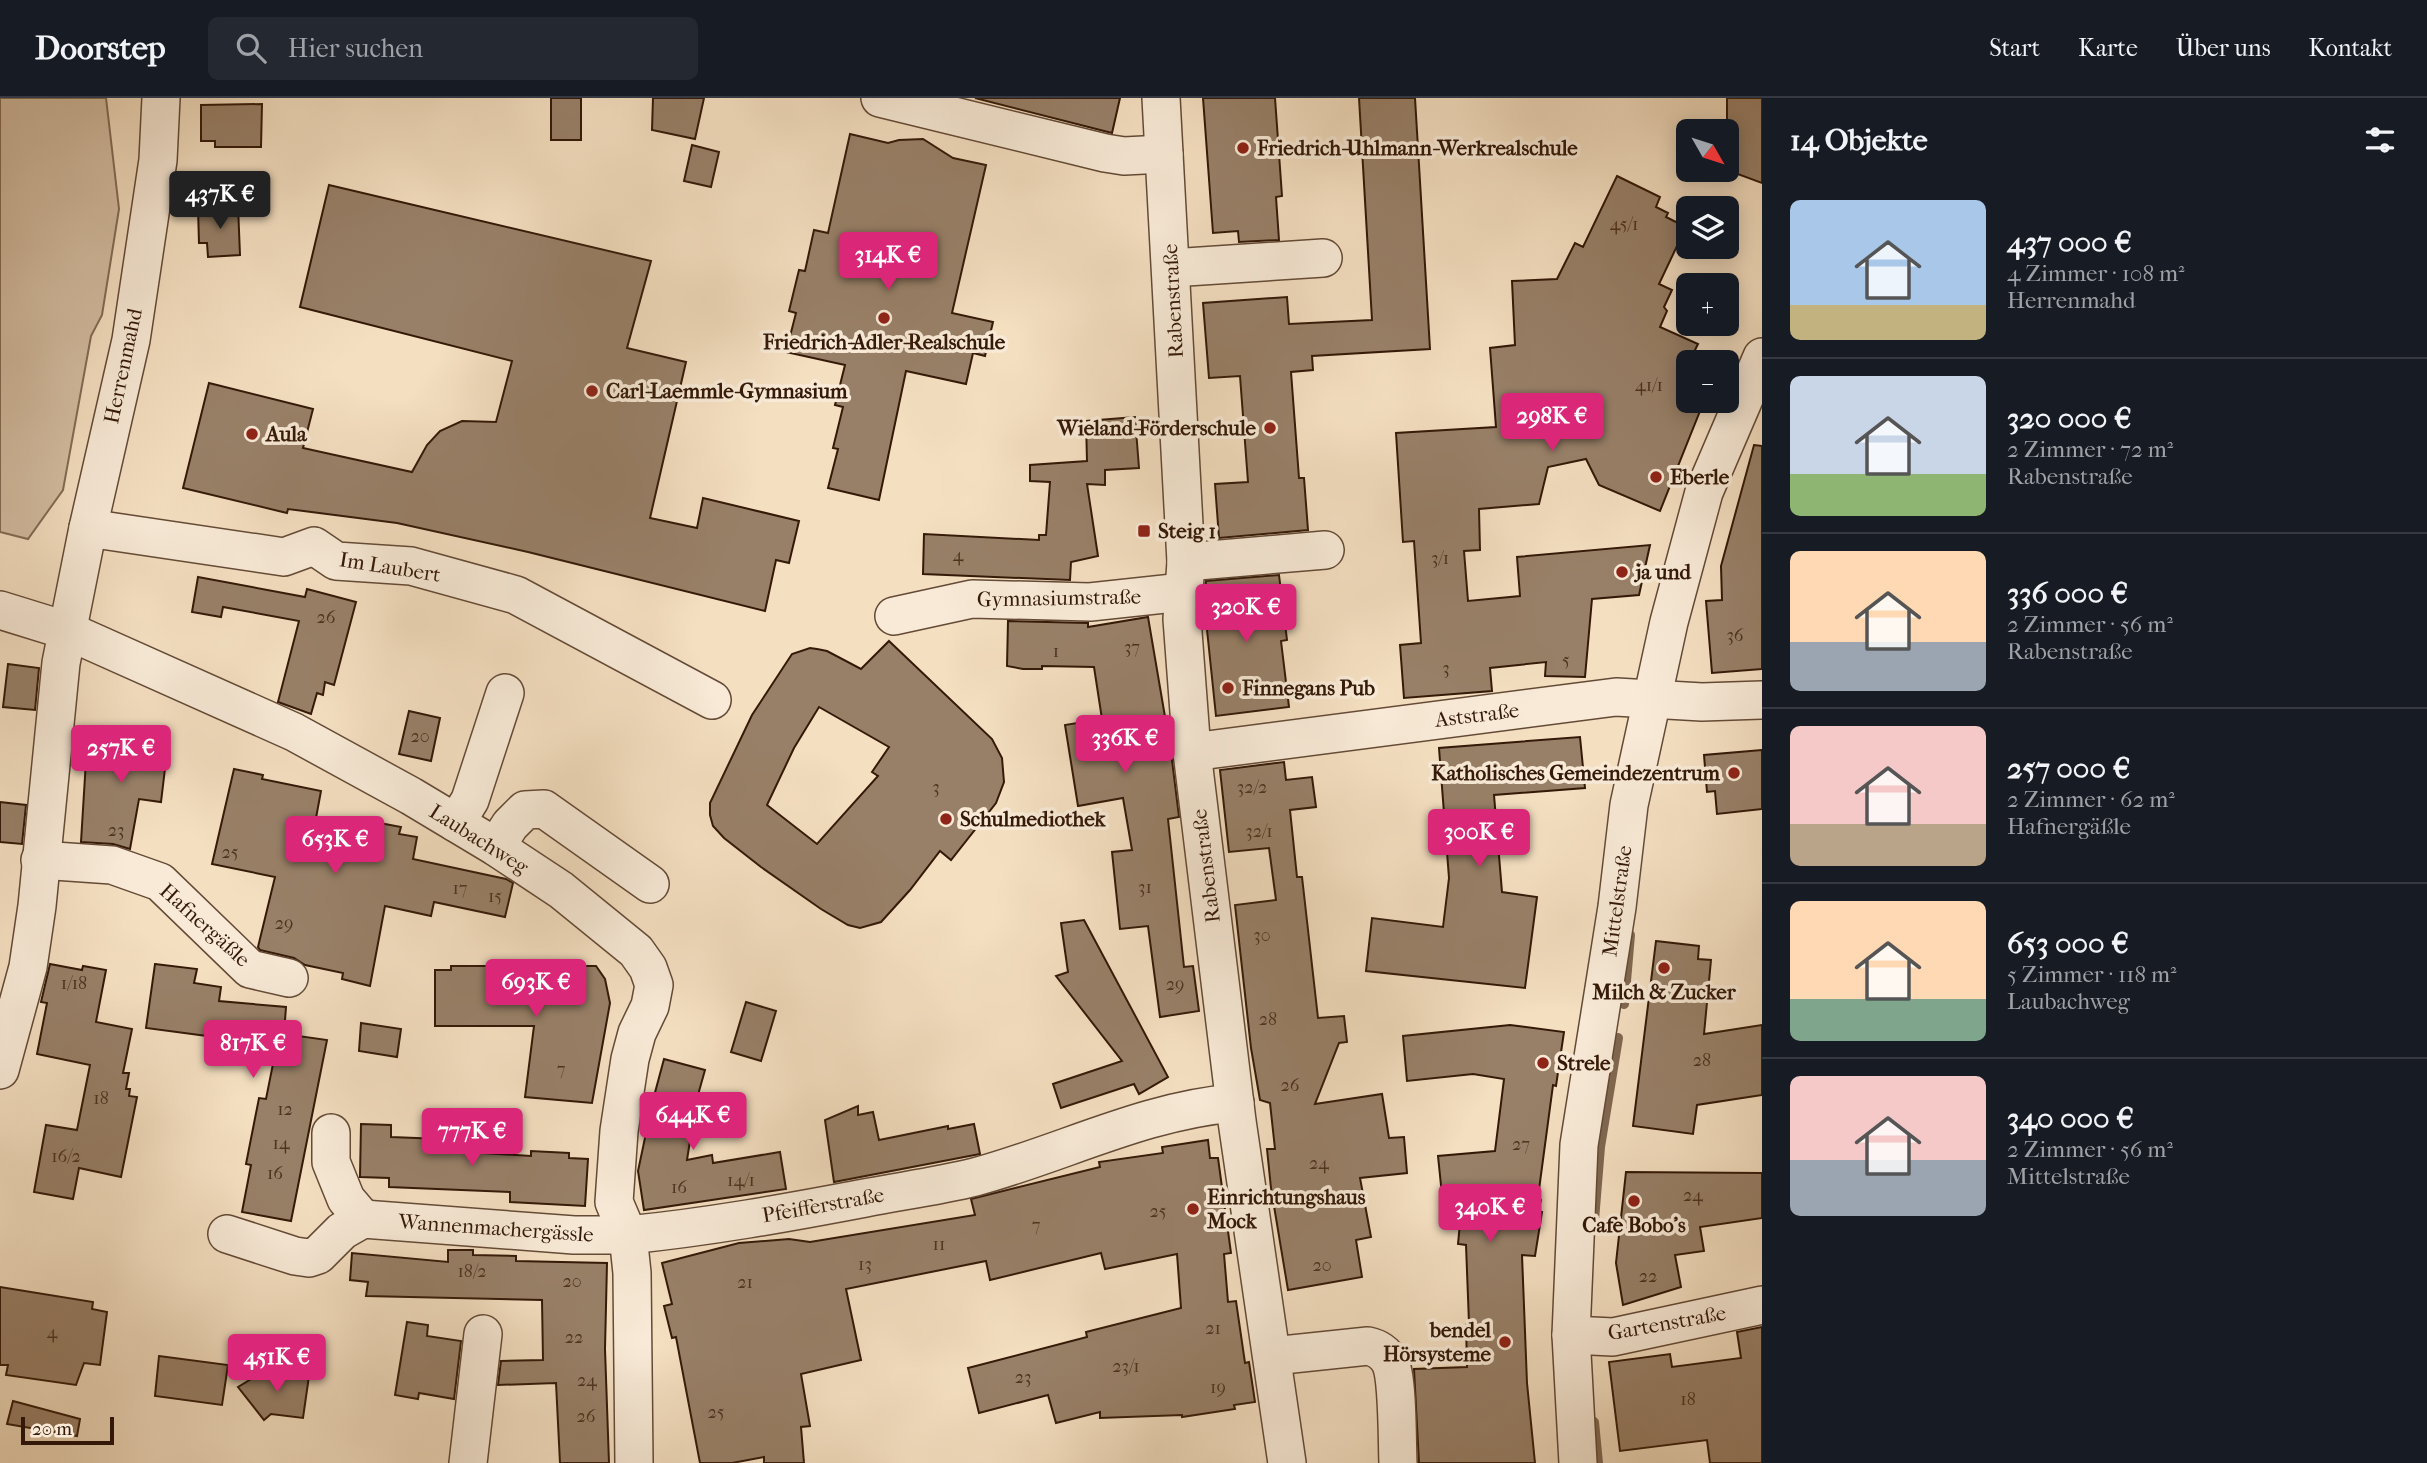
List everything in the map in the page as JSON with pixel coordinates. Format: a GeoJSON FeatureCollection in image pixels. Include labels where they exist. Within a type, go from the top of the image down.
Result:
{"type":"FeatureCollection","features":[{"type":"Feature","properties":{"kind":"street","name":"Herrenmahd"},"geometry":{"type":"LineString","coordinates":[[68,631],[88,528],[131,340],[159,160],[161,98]]}},
{"type":"Feature","properties":{"kind":"street"},"geometry":{"type":"LineString","coordinates":[[880,98],[1105,153],[1124,156],[1164,154]]}},
{"type":"Feature","properties":{"kind":"street","name":"Rabenstraße"},"geometry":{"type":"LineString","coordinates":[[1161,98],[1185,577],[1182,619],[1192,752],[1235,1103],[1287,1463]]}},
{"type":"Feature","properties":{"kind":"street"},"geometry":{"type":"LineString","coordinates":[[1171,268],[1323,258]]}},
{"type":"Feature","properties":{"kind":"street","name":"Mittelstraße"},"geometry":{"type":"LineString","coordinates":[[1578,1463],[1571,1335],[1579,1145],[1617,906],[1629,805],[1669,622],[1704,492],[1762,357]]}},
{"type":"Feature","properties":{"kind":"street","name":"Im Laubert"},"geometry":{"type":"LineString","coordinates":[[88,528],[284,557],[314,547],[336,561],[411,566],[503,591],[516,595],[712,700]]}},
{"type":"Feature","properties":{"kind":"street","name":"Gymnasiumstraße"},"geometry":{"type":"LineString","coordinates":[[894,616],[972,599],[1090,602],[1185,577],[1325,550]]}},
{"type":"Feature","properties":{"kind":"street","name":"Laubachweg"},"geometry":{"type":"LineString","coordinates":[[0,610],[68,631],[294,732],[496,847],[561,890],[636,951],[649,968],[654,985],[649,1006],[636,1032],[619,1131],[614,1202],[628,1235]]}},
{"type":"Feature","properties":{"kind":"street"},"geometry":{"type":"LineString","coordinates":[[0,1070],[28,967],[37,906],[61,663],[68,631]]}},
{"type":"Feature","properties":{"kind":"street"},"geometry":{"type":"LineString","coordinates":[[456,823],[470,800],[505,693]]}},
{"type":"Feature","properties":{"kind":"street","name":"Aststraße"},"geometry":{"type":"LineString","coordinates":[[1192,752],[1616,697],[1702,702],[1762,700]]}},
{"type":"Feature","properties":{"kind":"street"},"geometry":{"type":"LineString","coordinates":[[496,847],[510,825],[525,810],[544,809],[650,884]]}},
{"type":"Feature","properties":{"kind":"street","name":"Hafnergäßle"},"geometry":{"type":"LineString","coordinates":[[40,860],[112,865],[160,882],[250,969],[289,978]]}},
{"type":"Feature","properties":{"kind":"street","name":"Pfeifferstraße"},"geometry":{"type":"LineString","coordinates":[[628,1235],[780,1213],[973,1177],[1139,1122],[1212,1105],[1235,1103]]}},
{"type":"Feature","properties":{"kind":"street"},"geometry":{"type":"LineString","coordinates":[[227,1234],[309,1258],[318,1255],[342,1231],[363,1219],[346,1199],[331,1162],[331,1133]]}},
{"type":"Feature","properties":{"kind":"street","name":"Wannenmachergässle"},"geometry":{"type":"LineString","coordinates":[[363,1219],[574,1235],[628,1235]]}},
{"type":"Feature","properties":{"kind":"street"},"geometry":{"type":"LineString","coordinates":[[628,1235],[632,1273],[634,1463]]}},
{"type":"Feature","properties":{"kind":"street","name":"Gartenstraße"},"geometry":{"type":"LineString","coordinates":[[1571,1335],[1612,1337],[1762,1305]]}},
{"type":"Feature","properties":{"kind":"street"},"geometry":{"type":"LineString","coordinates":[[468,1463],[483,1334]]}},
{"type":"Feature","properties":{"kind":"street"},"geometry":{"type":"LineString","coordinates":[[1273,1356],[1368,1346],[1380,1351],[1393,1369],[1398,1463]]}},
{"type":"Feature","properties":{"kind":"shaded area"},"geometry":{"type":"Polygon","coordinates":[[[0,98],[106,98],[119,209],[102,315],[91,336],[63,490],[28,539],[0,532],[0,98]]]}},
{"type":"Feature","properties":{"kind":"building"},"geometry":{"type":"Polygon","coordinates":[[[551,98],[581,98],[581,140],[551,140],[551,98]]]}},
{"type":"Feature","properties":{"kind":"building"},"geometry":{"type":"Polygon","coordinates":[[[653,98],[704,98],[695,139],[652,130],[653,98]]]}},
{"type":"Feature","properties":{"kind":"building"},"geometry":{"type":"Polygon","coordinates":[[[975,98],[1120,98],[1112,133],[975,98]]]}},
{"type":"Feature","properties":{"kind":"building","name":"Friedrich-Uhlmann-Werkrealschule"},"geometry":{"type":"Polygon","coordinates":[[[1203,98],[1275,98],[1282,196],[1276,197],[1279,240],[1239,242],[1238,231],[1213,233],[1203,98]]]}},
{"type":"Feature","properties":{"kind":"building"},"geometry":{"type":"Polygon","coordinates":[[[1359,98],[1415,98],[1430,349],[1312,356],[1313,370],[1291,372],[1299,478],[1304,478],[1308,530],[1219,538],[1215,484],[1248,482],[1240,376],[1209,378],[1203,303],[1287,297],[1289,324],[1372,320],[1359,98]]]}},
{"type":"Feature","properties":{"kind":"building"},"geometry":{"type":"Polygon","coordinates":[[[1727,98],[1762,98],[1762,183],[1740,175],[1740,119],[1727,119],[1727,98]]]}},
{"type":"Feature","properties":{"kind":"building"},"geometry":{"type":"Polygon","coordinates":[[[262,104],[261,147],[215,147],[215,141],[201,141],[201,105],[262,104]]]}},
{"type":"Feature","properties":{"kind":"building","name":"Friedrich-Adler-Realschule"},"geometry":{"type":"Polygon","coordinates":[[[850,134],[888,143],[923,139],[953,158],[986,165],[952,313],[993,322],[985,356],[973,353],[966,384],[906,371],[879,500],[828,488],[838,449],[833,448],[843,407],[835,405],[845,365],[786,352],[796,313],[789,311],[799,270],[805,271],[814,230],[828,233],[850,134]]]}},
{"type":"Feature","properties":{"kind":"building"},"geometry":{"type":"Polygon","coordinates":[[[692,145],[719,152],[711,187],[684,181],[692,145]]]}},
{"type":"Feature","properties":{"kind":"building"},"geometry":{"type":"Polygon","coordinates":[[[1617,176],[1660,197],[1656,207],[1668,213],[1666,217],[1676,222],[1676,248],[1659,284],[1672,290],[1664,307],[1667,311],[1660,327],[1698,344],[1695,350],[1676,350],[1676,413],[1699,413],[1660,511],[1599,485],[1586,459],[1548,467],[1539,504],[1479,509],[1480,550],[1464,551],[1468,601],[1520,596],[1517,557],[1650,545],[1639,595],[1592,599],[1585,677],[1545,676],[1546,662],[1490,668],[1492,691],[1404,698],[1400,645],[1421,643],[1414,541],[1403,542],[1396,433],[1496,427],[1490,348],[1515,345],[1512,281],[1557,279],[1575,243],[1583,247],[1617,176]]]}},
{"type":"Feature","properties":{"kind":"building","name":"Carl-Laemmle-Gymnasium"},"geometry":{"type":"Polygon","coordinates":[[[329,185],[651,261],[627,348],[686,362],[650,518],[697,528],[703,498],[799,521],[789,563],[776,560],[765,611],[528,552],[397,523],[288,509],[287,513],[183,488],[209,383],[313,409],[303,448],[412,472],[427,445],[440,431],[462,421],[496,422],[512,361],[300,307],[329,185]]]}},
{"type":"Feature","properties":{"kind":"building"},"geometry":{"type":"Polygon","coordinates":[[[238,206],[240,255],[208,257],[207,243],[199,243],[198,208],[238,206]]]}},
{"type":"Feature","properties":{"kind":"building"},"geometry":{"type":"Polygon","coordinates":[[[1135,417],[1139,468],[1105,470],[1105,485],[1087,484],[1098,556],[1071,562],[1070,580],[923,574],[924,534],[1039,540],[1039,535],[1046,535],[1050,482],[1030,481],[1030,465],[1087,461],[1086,421],[1135,417]]]}},
{"type":"Feature","properties":{"kind":"building"},"geometry":{"type":"Polygon","coordinates":[[[1754,445],[1762,446],[1762,669],[1712,673],[1706,601],[1722,600],[1721,566],[1754,445]]]}},
{"type":"Feature","properties":{"kind":"building"},"geometry":{"type":"Polygon","coordinates":[[[1279,575],[1287,640],[1281,641],[1289,707],[1216,716],[1204,601],[1206,581],[1279,575]]]}},
{"type":"Feature","properties":{"kind":"building"},"geometry":{"type":"Polygon","coordinates":[[[198,577],[305,597],[307,589],[356,602],[334,685],[325,682],[323,695],[317,693],[311,714],[278,702],[299,621],[223,607],[221,617],[192,612],[198,577]]]}},
{"type":"Feature","properties":{"kind":"building"},"geometry":{"type":"Polygon","coordinates":[[[1148,617],[1179,817],[1168,819],[1184,967],[1193,966],[1199,1011],[1160,1017],[1148,926],[1120,929],[1112,852],[1132,850],[1123,798],[1078,806],[1065,725],[1102,719],[1094,667],[1042,666],[1042,669],[1023,669],[1007,666],[1008,621],[1088,623],[1088,627],[1148,617]]]}},
{"type":"Feature","properties":{"kind":"building"},"geometry":{"type":"Polygon","coordinates":[[[889,641],[992,739],[1002,758],[1004,782],[996,803],[951,860],[940,851],[881,922],[860,928],[848,925],[821,909],[724,838],[713,826],[710,803],[752,715],[792,654],[810,648],[827,651],[861,669],[889,641]],[[819,707],[794,748],[767,805],[817,844],[878,776],[872,772],[889,747],[819,707]]]}},
{"type":"Feature","properties":{"kind":"building"},"geometry":{"type":"Polygon","coordinates":[[[8,664],[39,668],[35,710],[3,707],[8,664]]]}},
{"type":"Feature","properties":{"kind":"building"},"geometry":{"type":"Polygon","coordinates":[[[409,711],[440,718],[431,761],[399,754],[409,711]]]}},
{"type":"Feature","properties":{"kind":"building"},"geometry":{"type":"Polygon","coordinates":[[[120,730],[169,735],[161,802],[139,799],[130,849],[113,844],[81,842],[87,744],[118,747],[120,730]]]}},
{"type":"Feature","properties":{"kind":"building"},"geometry":{"type":"Polygon","coordinates":[[[1580,737],[1585,788],[1494,795],[1502,892],[1537,897],[1525,988],[1366,971],[1372,918],[1443,927],[1449,878],[1439,748],[1580,737]]]}},
{"type":"Feature","properties":{"kind":"building","name":"Katholisches Gemeindezentrum"},"geometry":{"type":"Polygon","coordinates":[[[1762,750],[1762,809],[1717,814],[1715,791],[1707,792],[1704,755],[1762,750]]]}},
{"type":"Feature","properties":{"kind":"building"},"geometry":{"type":"Polygon","coordinates":[[[1284,762],[1286,780],[1312,777],[1316,807],[1290,810],[1297,877],[1302,877],[1318,1018],[1344,1016],[1347,1042],[1339,1043],[1315,1104],[1382,1094],[1389,1138],[1404,1137],[1407,1173],[1360,1178],[1371,1237],[1356,1240],[1362,1277],[1288,1290],[1267,1149],[1275,1149],[1270,1103],[1260,1100],[1251,1048],[1235,905],[1276,900],[1269,848],[1229,852],[1220,770],[1284,762]]]}},
{"type":"Feature","properties":{"kind":"building"},"geometry":{"type":"Polygon","coordinates":[[[234,769],[263,775],[262,779],[321,791],[316,818],[372,827],[374,822],[401,827],[399,834],[417,837],[413,859],[506,879],[513,883],[505,917],[434,902],[431,916],[385,906],[370,986],[342,979],[343,973],[305,965],[294,958],[260,950],[258,947],[275,877],[212,864],[234,769]]]}},
{"type":"Feature","properties":{"kind":"building"},"geometry":{"type":"Polygon","coordinates":[[[0,802],[26,805],[22,844],[0,842],[0,802]]]}},
{"type":"Feature","properties":{"kind":"building"},"geometry":{"type":"Polygon","coordinates":[[[1084,920],[1168,1077],[1139,1094],[1134,1084],[1061,1108],[1053,1084],[1122,1061],[1056,976],[1068,972],[1061,923],[1084,920]]]}},
{"type":"Feature","properties":{"kind":"building"},"geometry":{"type":"Polygon","coordinates":[[[1656,941],[1699,946],[1698,959],[1711,960],[1704,1034],[1762,1025],[1762,1095],[1697,1105],[1693,1134],[1633,1126],[1656,941]]]}},
{"type":"Feature","properties":{"kind":"building"},"geometry":{"type":"Polygon","coordinates":[[[50,964],[82,970],[83,966],[106,970],[96,1022],[132,1029],[123,1073],[129,1073],[126,1089],[130,1089],[129,1096],[137,1097],[121,1177],[79,1168],[73,1199],[34,1192],[46,1125],[77,1130],[90,1065],[37,1054],[47,1003],[41,1002],[50,964]]]}},
{"type":"Feature","properties":{"kind":"building"},"geometry":{"type":"Polygon","coordinates":[[[155,964],[197,969],[194,983],[221,987],[219,1001],[286,1007],[284,1034],[327,1040],[291,1221],[242,1212],[251,1165],[246,1164],[259,1098],[266,1099],[278,1039],[215,1034],[215,1037],[146,1028],[155,964]]]}},
{"type":"Feature","properties":{"kind":"building"},"geometry":{"type":"Polygon","coordinates":[[[451,966],[596,966],[605,979],[610,1003],[592,1103],[525,1097],[534,1026],[435,1026],[435,970],[451,970],[451,966]]]}},
{"type":"Feature","properties":{"kind":"building"},"geometry":{"type":"Polygon","coordinates":[[[746,1002],[776,1011],[761,1061],[731,1052],[746,1002]]]}},
{"type":"Feature","properties":{"kind":"building"},"geometry":{"type":"Polygon","coordinates":[[[361,1023],[401,1029],[397,1057],[359,1051],[361,1023]]]}},
{"type":"Feature","properties":{"kind":"building"},"geometry":{"type":"Polygon","coordinates":[[[1510,1025],[1564,1032],[1556,1086],[1553,1085],[1538,1197],[1541,1200],[1538,1211],[1542,1212],[1535,1256],[1522,1255],[1527,1383],[1535,1463],[1419,1463],[1414,1369],[1467,1367],[1466,1324],[1469,1323],[1466,1245],[1458,1244],[1463,1193],[1442,1195],[1438,1156],[1495,1151],[1504,1079],[1473,1074],[1407,1081],[1403,1036],[1510,1025]]]}},
{"type":"Feature","properties":{"kind":"building"},"geometry":{"type":"Polygon","coordinates":[[[664,1059],[705,1070],[689,1127],[692,1128],[687,1160],[712,1155],[713,1163],[780,1152],[786,1189],[644,1210],[638,1171],[664,1059]]]}},
{"type":"Feature","properties":{"kind":"building"},"geometry":{"type":"Polygon","coordinates":[[[858,1106],[858,1115],[873,1112],[879,1140],[948,1126],[948,1129],[974,1124],[980,1154],[834,1182],[825,1120],[858,1106]]]}},
{"type":"Feature","properties":{"kind":"building"},"geometry":{"type":"Polygon","coordinates":[[[361,1124],[391,1125],[391,1137],[467,1140],[467,1145],[484,1146],[483,1153],[531,1156],[531,1151],[569,1153],[569,1158],[588,1159],[585,1206],[510,1202],[510,1192],[389,1187],[389,1178],[360,1177],[361,1124]]]}},
{"type":"Feature","properties":{"kind":"building"},"geometry":{"type":"Polygon","coordinates":[[[1208,1140],[1210,1158],[1218,1158],[1231,1253],[1224,1254],[1228,1302],[1236,1301],[1245,1363],[1249,1362],[1255,1402],[1234,1405],[1235,1409],[1182,1417],[1100,1418],[1100,1412],[1056,1423],[1048,1395],[979,1413],[968,1368],[1087,1337],[1086,1332],[1181,1308],[1177,1254],[1105,1269],[1101,1253],[990,1280],[986,1261],[846,1289],[861,1360],[801,1374],[810,1426],[801,1427],[804,1463],[764,1463],[764,1457],[732,1463],[700,1463],[676,1337],[672,1338],[664,1306],[672,1304],[662,1263],[739,1243],[789,1239],[810,1242],[975,1215],[971,1199],[1100,1167],[1099,1162],[1163,1153],[1162,1147],[1208,1140]]]}},
{"type":"Feature","properties":{"kind":"building"},"geometry":{"type":"Polygon","coordinates":[[[1626,1172],[1762,1173],[1762,1218],[1700,1227],[1704,1251],[1675,1255],[1681,1287],[1623,1305],[1616,1263],[1626,1172]]]}},
{"type":"Feature","properties":{"kind":"building"},"geometry":{"type":"Polygon","coordinates":[[[448,1250],[473,1250],[473,1255],[516,1256],[516,1261],[607,1263],[605,1349],[609,1463],[560,1463],[556,1383],[498,1385],[501,1361],[543,1360],[542,1300],[366,1296],[368,1282],[350,1280],[352,1253],[448,1262],[448,1250]]]}},
{"type":"Feature","properties":{"kind":"building"},"geometry":{"type":"Polygon","coordinates":[[[0,1287],[93,1302],[92,1309],[107,1312],[100,1365],[84,1363],[76,1385],[6,1375],[8,1365],[0,1365],[0,1287]]]}},
{"type":"Feature","properties":{"kind":"building"},"geometry":{"type":"Polygon","coordinates":[[[407,1322],[428,1325],[427,1336],[461,1341],[454,1399],[419,1393],[418,1399],[395,1395],[407,1322]]]}},
{"type":"Feature","properties":{"kind":"building"},"geometry":{"type":"Polygon","coordinates":[[[1762,1327],[1762,1463],[1710,1463],[1707,1440],[1620,1451],[1609,1362],[1670,1354],[1672,1367],[1741,1358],[1737,1332],[1762,1327]]]}},
{"type":"Feature","properties":{"kind":"building"},"geometry":{"type":"Polygon","coordinates":[[[159,1356],[228,1365],[222,1405],[155,1396],[159,1356]]]}},
{"type":"Feature","properties":{"kind":"building"},"geometry":{"type":"Polygon","coordinates":[[[266,1370],[309,1376],[303,1418],[271,1414],[264,1420],[238,1387],[266,1370]]]}},
{"type":"Feature","properties":{"kind":"building"},"geometry":{"type":"Polygon","coordinates":[[[13,1401],[80,1419],[77,1436],[7,1424],[13,1401]]]}},
{"type":"Feature","properties":{"kind":"waterway"},"geometry":{"type":"LineString","coordinates":[[1624,1004],[1630,935]]}},
{"type":"Feature","properties":{"kind":"waterway"},"geometry":{"type":"LineString","coordinates":[[1594,1220],[1600,1147],[1618,1038]]}},
{"type":"Feature","properties":{"kind":"waterway"},"geometry":{"type":"LineString","coordinates":[[1594,1422],[1598,1463]]}},
{"type":"Feature","properties":{"kind":"place","name":"Friedrich-Uhlmann-Werkrealschule"},"geometry":{"type":"Point","coordinates":[1243,148]}},
{"type":"Feature","properties":{"kind":"place","name":"Friedrich-Adler-Realschule"},"geometry":{"type":"Point","coordinates":[884,318]}},
{"type":"Feature","properties":{"kind":"place","name":"Carl-Laemmle-Gymnasium"},"geometry":{"type":"Point","coordinates":[592,391]}},
{"type":"Feature","properties":{"kind":"place","name":"Wieland-Förderschule"},"geometry":{"type":"Point","coordinates":[1270,428]}},
{"type":"Feature","properties":{"kind":"place","name":"Aula"},"geometry":{"type":"Point","coordinates":[252,434]}},
{"type":"Feature","properties":{"kind":"place","name":"Eberle"},"geometry":{"type":"Point","coordinates":[1656,477]}},
{"type":"Feature","properties":{"kind":"place","name":"Steig 1"},"geometry":{"type":"Point","coordinates":[1144,531]}},
{"type":"Feature","properties":{"kind":"place","name":"ja und"},"geometry":{"type":"Point","coordinates":[1622,572]}},
{"type":"Feature","properties":{"kind":"place","name":"Finnegans Pub"},"geometry":{"type":"Point","coordinates":[1228,688]}},
{"type":"Feature","properties":{"kind":"place","name":"Katholisches Gemeindezentrum"},"geometry":{"type":"Point","coordinates":[1734,773]}},
{"type":"Feature","properties":{"kind":"place","name":"Schulmediothek"},"geometry":{"type":"Point","coordinates":[946,819]}},
{"type":"Feature","properties":{"kind":"place","name":"Milch & Zucker"},"geometry":{"type":"Point","coordinates":[1664,968]}},
{"type":"Feature","properties":{"kind":"place","name":"Strele"},"geometry":{"type":"Point","coordinates":[1543,1063]}},
{"type":"Feature","properties":{"kind":"place","name":"Cafe Bobo's"},"geometry":{"type":"Point","coordinates":[1634,1201]}},
{"type":"Feature","properties":{"kind":"place","name":"Einrichtungshaus Mock"},"geometry":{"type":"Point","coordinates":[1193,1209]}},
{"type":"Feature","properties":{"kind":"place","name":"bendel Hörsysteme"},"geometry":{"type":"Point","coordinates":[1505,1342]}}]}
